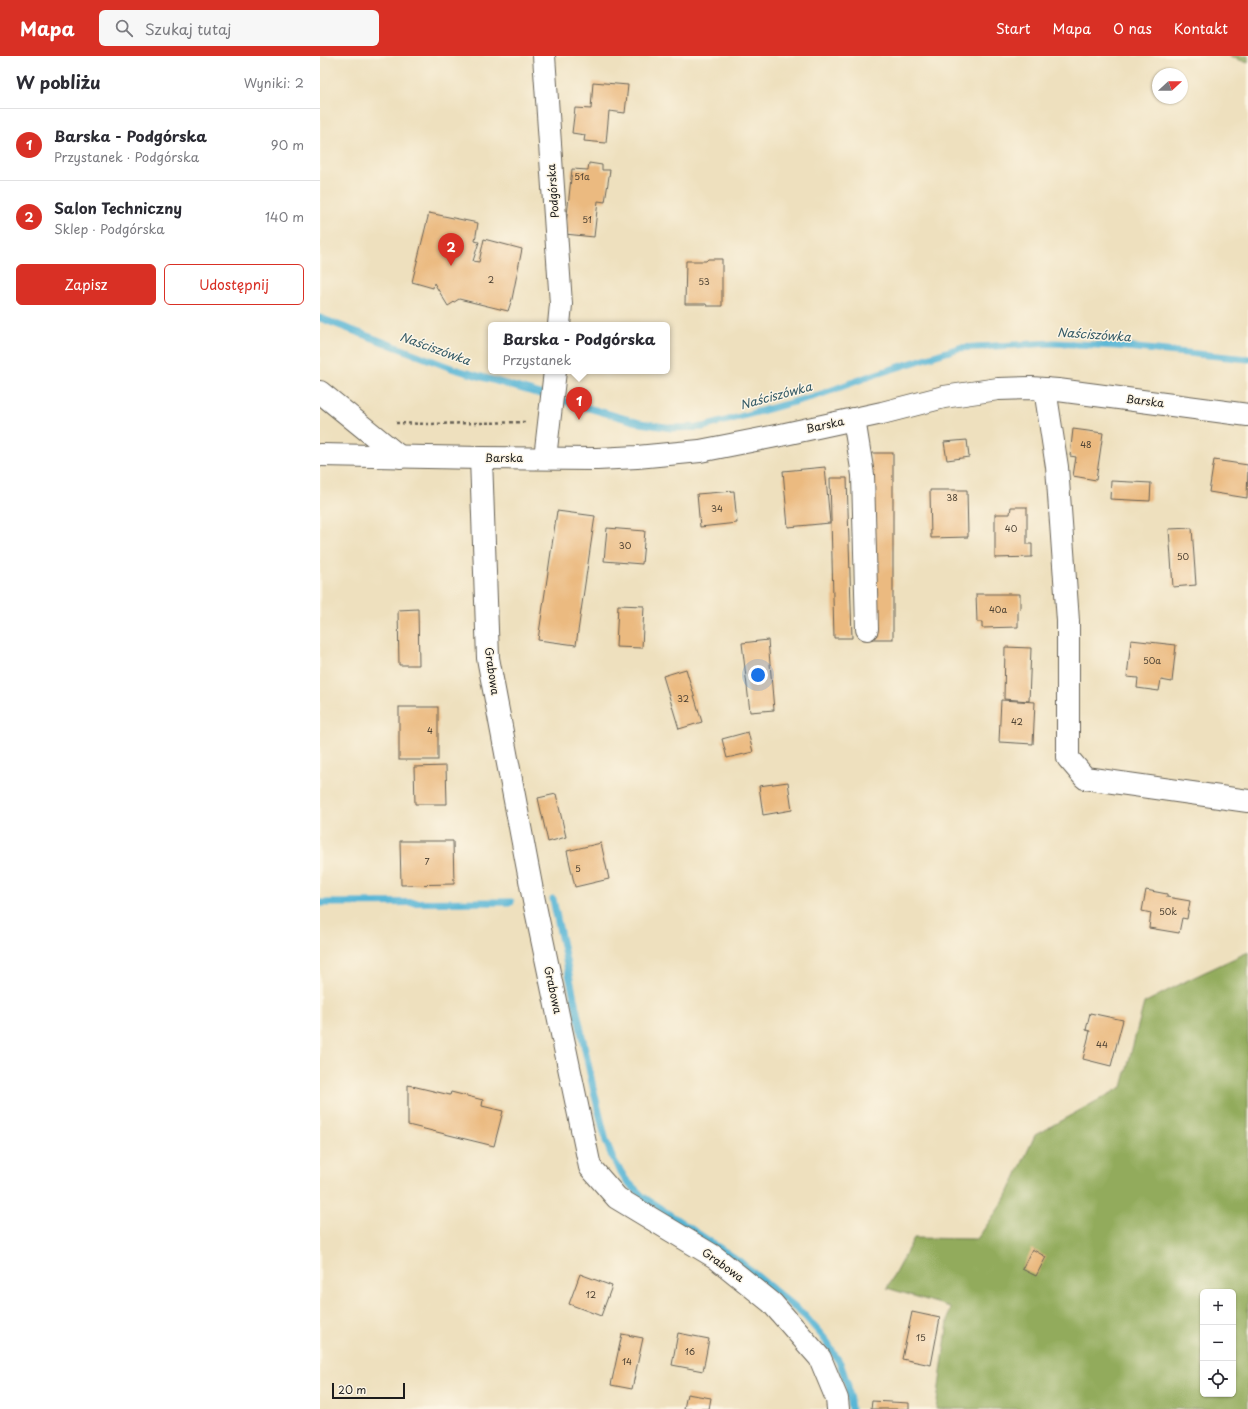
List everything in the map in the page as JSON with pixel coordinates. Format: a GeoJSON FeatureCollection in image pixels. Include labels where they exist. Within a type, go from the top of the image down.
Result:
{"type":"FeatureCollection","features":[{"type":"Feature","properties":{"kind":"street","name":"Podgórska"},"geometry":{"type":"LineString","coordinates":[[544,56],[561,304],[559,322]]}},
{"type":"Feature","properties":{"kind":"street"},"geometry":{"type":"LineString","coordinates":[[545,458],[555,374]]}},
{"type":"Feature","properties":{"kind":"street","name":"Barska"},"geometry":{"type":"LineString","coordinates":[[320,455],[597,459],[700,451],[854,419],[944,397],[998,389],[1045,389],[1248,414]]}},
{"type":"Feature","properties":{"kind":"street"},"geometry":{"type":"LineString","coordinates":[[1045,389],[1057,467],[1068,621],[1068,758],[1085,778],[1248,801]]}},
{"type":"Feature","properties":{"kind":"street"},"geometry":{"type":"LineString","coordinates":[[320,392],[400,457]]}},
{"type":"Feature","properties":{"kind":"street"},"geometry":{"type":"LineString","coordinates":[[854,419],[863,475],[867,628]]}},
{"type":"Feature","properties":{"kind":"street","name":"Grabowa"},"geometry":{"type":"LineString","coordinates":[[481,458],[488,658],[534,901],[590,1167],[617,1198],[715,1257],[772,1303],[820,1358],[837,1399],[838,1409]]}},
{"type":"Feature","properties":{"kind":"path"},"geometry":{"type":"LineString","coordinates":[[393,423],[428,424],[550,414]]}},
{"type":"Feature","properties":{"kind":"green space"},"geometry":{"type":"Polygon","coordinates":[[[1229,56],[1248,56],[1248,63],[1229,56]]]}},
{"type":"Feature","properties":{"kind":"green space"},"geometry":{"type":"Polygon","coordinates":[[[1248,952],[1248,1409],[936,1409],[950,1307],[887,1288],[914,1238],[977,1239],[1006,1198],[1035,1135],[1122,1087],[1144,1003],[1190,979],[1248,952]]]}},
{"type":"Feature","properties":{"kind":"building"},"geometry":{"type":"Polygon","coordinates":[[[593,82],[628,85],[625,113],[609,111],[606,143],[584,141],[585,135],[572,133],[575,108],[591,109],[593,82]]]}},
{"type":"Feature","properties":{"kind":"building"},"geometry":{"type":"Polygon","coordinates":[[[589,163],[602,165],[602,170],[610,170],[605,202],[598,201],[594,237],[565,234],[572,169],[588,170],[589,163]]]}},
{"type":"Feature","properties":{"kind":"building"},"geometry":{"type":"Polygon","coordinates":[[[429,213],[478,223],[475,241],[479,242],[473,261],[479,262],[484,239],[522,249],[512,299],[508,311],[459,299],[448,306],[434,283],[433,288],[412,282],[429,213]]]}},
{"type":"Feature","properties":{"kind":"building"},"geometry":{"type":"Polygon","coordinates":[[[708,259],[722,259],[722,306],[685,304],[686,261],[706,261],[708,259]]]}},
{"type":"Feature","properties":{"kind":"building"},"geometry":{"type":"Polygon","coordinates":[[[1073,429],[1103,433],[1096,480],[1073,476],[1076,457],[1070,456],[1073,429]]]}},
{"type":"Feature","properties":{"kind":"building"},"geometry":{"type":"Polygon","coordinates":[[[967,440],[969,457],[947,460],[944,442],[967,440]]]}},
{"type":"Feature","properties":{"kind":"building"},"geometry":{"type":"Polygon","coordinates":[[[871,453],[893,453],[893,639],[871,639],[871,453]]]}},
{"type":"Feature","properties":{"kind":"building"},"geometry":{"type":"Polygon","coordinates":[[[1214,460],[1248,465],[1247,498],[1209,492],[1214,460]]]}},
{"type":"Feature","properties":{"kind":"building"},"geometry":{"type":"Polygon","coordinates":[[[825,467],[830,523],[788,527],[783,471],[825,467]]]}},
{"type":"Feature","properties":{"kind":"building"},"geometry":{"type":"Polygon","coordinates":[[[830,478],[847,478],[852,638],[834,638],[830,478]]]}},
{"type":"Feature","properties":{"kind":"building"},"geometry":{"type":"Polygon","coordinates":[[[1111,481],[1151,483],[1150,501],[1110,499],[1111,481]]]}},
{"type":"Feature","properties":{"kind":"building"},"geometry":{"type":"Polygon","coordinates":[[[930,490],[967,490],[968,537],[931,538],[930,490]]]}},
{"type":"Feature","properties":{"kind":"building"},"geometry":{"type":"Polygon","coordinates":[[[734,491],[737,523],[700,527],[697,494],[734,491]]]}},
{"type":"Feature","properties":{"kind":"building"},"geometry":{"type":"Polygon","coordinates":[[[1011,507],[1027,507],[1027,544],[1032,544],[1032,557],[995,558],[995,514],[1010,514],[1011,507]]]}},
{"type":"Feature","properties":{"kind":"building"},"geometry":{"type":"Polygon","coordinates":[[[557,511],[595,516],[576,645],[538,640],[557,511]]]}},
{"type":"Feature","properties":{"kind":"building"},"geometry":{"type":"Polygon","coordinates":[[[607,528],[645,531],[642,564],[604,561],[607,528]]]}},
{"type":"Feature","properties":{"kind":"building"},"geometry":{"type":"Polygon","coordinates":[[[1192,528],[1196,585],[1173,587],[1169,529],[1192,528]]]}},
{"type":"Feature","properties":{"kind":"building"},"geometry":{"type":"Polygon","coordinates":[[[976,594],[1020,594],[1018,627],[982,628],[982,622],[977,622],[976,594]]]}},
{"type":"Feature","properties":{"kind":"building"},"geometry":{"type":"Polygon","coordinates":[[[618,605],[644,606],[642,648],[616,647],[618,605]]]}},
{"type":"Feature","properties":{"kind":"building"},"geometry":{"type":"Polygon","coordinates":[[[418,609],[419,665],[399,665],[398,610],[418,609]]]}},
{"type":"Feature","properties":{"kind":"building"},"geometry":{"type":"Polygon","coordinates":[[[768,640],[774,710],[750,712],[742,643],[768,640]]]}},
{"type":"Feature","properties":{"kind":"building"},"geometry":{"type":"Polygon","coordinates":[[[1131,640],[1176,645],[1172,682],[1161,680],[1159,691],[1137,688],[1138,678],[1127,677],[1131,640]]]}},
{"type":"Feature","properties":{"kind":"building"},"geometry":{"type":"Polygon","coordinates":[[[1005,647],[1031,648],[1029,701],[1004,699],[1005,647]]]}},
{"type":"Feature","properties":{"kind":"building"},"geometry":{"type":"Polygon","coordinates":[[[686,669],[702,722],[679,729],[663,676],[686,669]]]}},
{"type":"Feature","properties":{"kind":"building"},"geometry":{"type":"Polygon","coordinates":[[[1001,700],[1035,702],[1033,744],[999,742],[1001,700]]]}},
{"type":"Feature","properties":{"kind":"building"},"geometry":{"type":"Polygon","coordinates":[[[399,707],[438,707],[438,760],[399,760],[399,707]]]}},
{"type":"Feature","properties":{"kind":"building"},"geometry":{"type":"Polygon","coordinates":[[[748,732],[753,752],[727,758],[722,739],[748,732]]]}},
{"type":"Feature","properties":{"kind":"building"},"geometry":{"type":"Polygon","coordinates":[[[446,766],[447,804],[415,804],[414,767],[446,766]]]}},
{"type":"Feature","properties":{"kind":"building"},"geometry":{"type":"Polygon","coordinates":[[[788,782],[792,810],[763,815],[759,786],[788,782]]]}},
{"type":"Feature","properties":{"kind":"building"},"geometry":{"type":"Polygon","coordinates":[[[556,794],[566,837],[548,842],[538,798],[556,794]]]}},
{"type":"Feature","properties":{"kind":"building"},"geometry":{"type":"Polygon","coordinates":[[[400,841],[453,841],[454,884],[401,885],[400,841]]]}},
{"type":"Feature","properties":{"kind":"building"},"geometry":{"type":"Polygon","coordinates":[[[601,843],[609,879],[575,887],[567,851],[601,843]]]}},
{"type":"Feature","properties":{"kind":"building"},"geometry":{"type":"Polygon","coordinates":[[[1146,890],[1167,894],[1167,897],[1190,901],[1187,919],[1182,918],[1179,933],[1149,928],[1151,913],[1142,911],[1146,890]]]}},
{"type":"Feature","properties":{"kind":"building"},"geometry":{"type":"Polygon","coordinates":[[[1090,1013],[1123,1020],[1111,1066],[1083,1059],[1090,1031],[1086,1030],[1090,1013]]]}},
{"type":"Feature","properties":{"kind":"building"},"geometry":{"type":"Polygon","coordinates":[[[408,1085],[450,1095],[451,1092],[483,1100],[482,1106],[503,1111],[494,1146],[408,1125],[408,1085]]]}},
{"type":"Feature","properties":{"kind":"building"},"geometry":{"type":"Polygon","coordinates":[[[1032,1249],[1046,1257],[1036,1276],[1022,1269],[1032,1249]]]}},
{"type":"Feature","properties":{"kind":"building"},"geometry":{"type":"Polygon","coordinates":[[[580,1274],[612,1286],[601,1316],[569,1304],[580,1274]]]}},
{"type":"Feature","properties":{"kind":"building"},"geometry":{"type":"Polygon","coordinates":[[[912,1312],[940,1318],[931,1365],[902,1359],[912,1312]]]}},
{"type":"Feature","properties":{"kind":"building"},"geometry":{"type":"Polygon","coordinates":[[[678,1333],[709,1339],[703,1371],[672,1365],[678,1333]]]}},
{"type":"Feature","properties":{"kind":"building"},"geometry":{"type":"Polygon","coordinates":[[[622,1334],[643,1338],[632,1389],[611,1385],[622,1334]]]}},
{"type":"Feature","properties":{"kind":"building"},"geometry":{"type":"Polygon","coordinates":[[[687,1394],[711,1398],[709,1409],[684,1409],[687,1394]]]}},
{"type":"Feature","properties":{"kind":"building"},"geometry":{"type":"Polygon","coordinates":[[[872,1401],[909,1403],[909,1409],[871,1409],[872,1401]]]}},
{"type":"Feature","properties":{"kind":"waterway","name":"Naściszówka"},"geometry":{"type":"LineString","coordinates":[[320,318],[454,369],[640,423],[671,428],[703,427],[819,395],[870,376],[959,348],[1054,343],[1116,346],[1248,359]]}},
{"type":"Feature","properties":{"kind":"waterway"},"geometry":{"type":"LineString","coordinates":[[553,899],[593,1087],[606,1141],[613,1159],[626,1180],[643,1197],[739,1261],[805,1316],[824,1338],[840,1363],[848,1386],[851,1409]]}},
{"type":"Feature","properties":{"kind":"waterway"},"geometry":{"type":"LineString","coordinates":[[320,903],[511,902]]}},
{"type":"Feature","properties":{"kind":"place","name":"Salon Techniczny"},"geometry":{"type":"Point","coordinates":[451,266]}},
{"type":"Feature","properties":{"kind":"place","name":"Barska - Podgórska"},"geometry":{"type":"Point","coordinates":[579,420]}}]}
